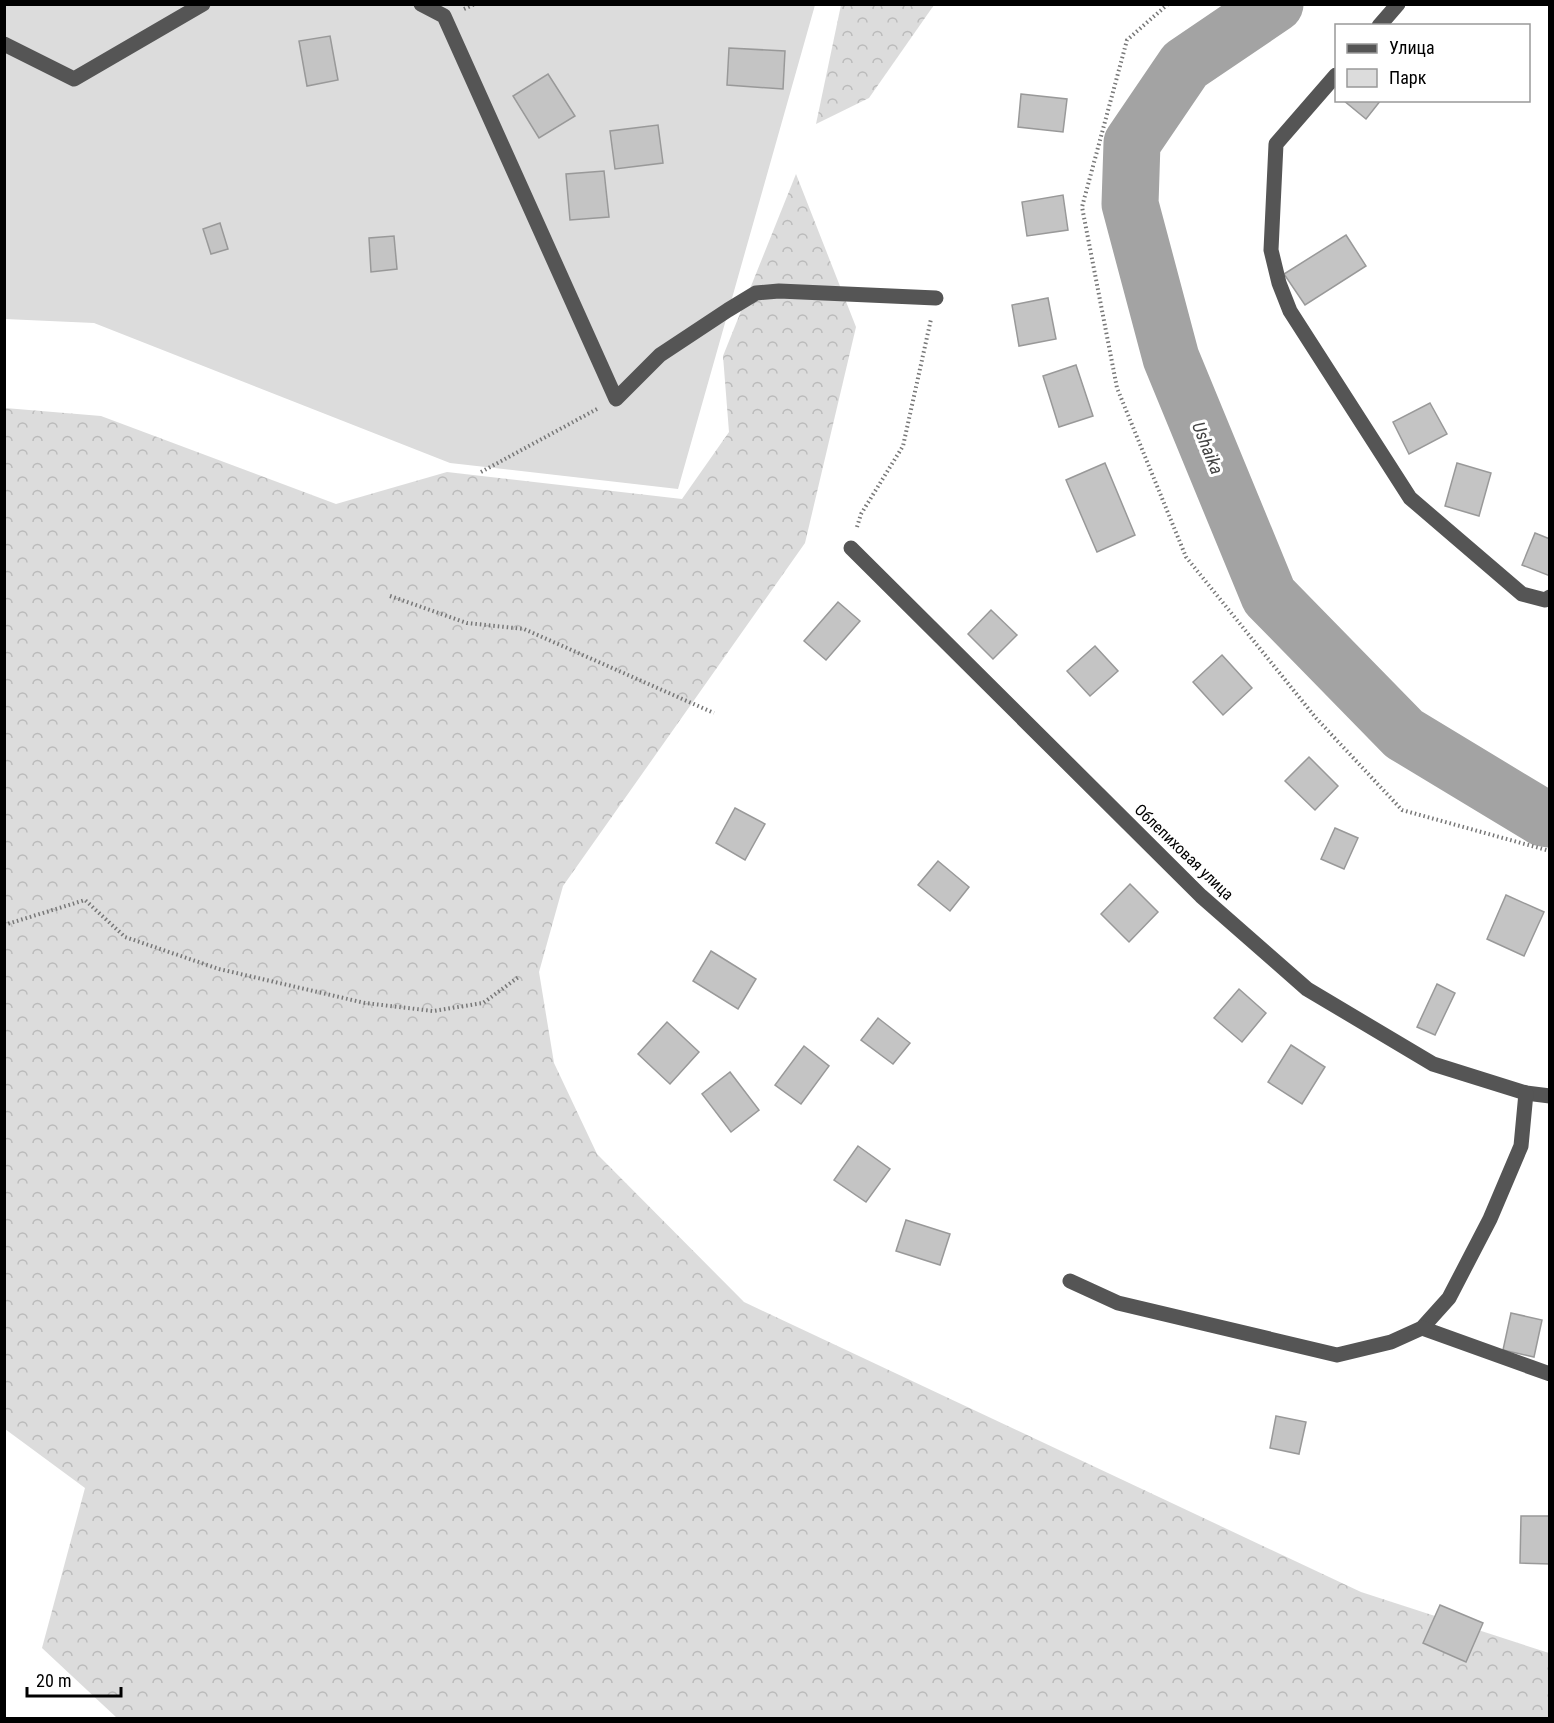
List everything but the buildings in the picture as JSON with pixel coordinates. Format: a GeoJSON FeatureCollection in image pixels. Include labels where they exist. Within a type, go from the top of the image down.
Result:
{"type":"FeatureCollection","features":[{"type":"Feature","properties":{"kind":"street"},"geometry":{"type":"LineString","coordinates":[[4,44],[74,79],[203,4]]}},
{"type":"Feature","properties":{"kind":"street"},"geometry":{"type":"LineString","coordinates":[[421,4],[444,16],[616,399],[660,355],[756,293],[779,291],[936,298]]}},
{"type":"Feature","properties":{"kind":"street"},"geometry":{"type":"LineString","coordinates":[[1382,24],[1398,4]]}},
{"type":"Feature","properties":{"kind":"street"},"geometry":{"type":"LineString","coordinates":[[1335,76],[1276,144],[1271,250],[1279,283],[1290,311],[1410,498],[1522,594],[1545,600],[1550,597]]}},
{"type":"Feature","properties":{"kind":"street","name":"Облепиховая улица"},"geometry":{"type":"LineString","coordinates":[[850,548],[1201,896],[1308,989],[1432,1064],[1526,1094],[1550,1096]]}},
{"type":"Feature","properties":{"kind":"street"},"geometry":{"type":"LineString","coordinates":[[1070,1281],[1118,1303],[1337,1355],[1391,1342],[1422,1328],[1449,1298],[1490,1219],[1521,1146],[1526,1094]]}},
{"type":"Feature","properties":{"kind":"street"},"geometry":{"type":"LineString","coordinates":[[1422,1328],[1550,1374]]}},
{"type":"Feature","properties":{"kind":"path"},"geometry":{"type":"LineString","coordinates":[[1168,4],[1127,40],[1082,207],[1117,388],[1186,557],[1316,718],[1402,810],[1550,851]]}},
{"type":"Feature","properties":{"kind":"path"},"geometry":{"type":"LineString","coordinates":[[850,548],[861,514],[903,446],[936,298]]}},
{"type":"Feature","properties":{"kind":"path"},"geometry":{"type":"LineString","coordinates":[[481,472],[616,399]]}},
{"type":"Feature","properties":{"kind":"path"},"geometry":{"type":"LineString","coordinates":[[390,596],[467,623],[524,628],[714,713]]}},
{"type":"Feature","properties":{"kind":"path"},"geometry":{"type":"LineString","coordinates":[[4,924],[85,900],[124,937],[219,969],[365,1003],[434,1011],[483,1003],[520,976]]}},
{"type":"Feature","properties":{"kind":"green space"},"geometry":{"type":"Polygon","coordinates":[[[5,5],[815,5],[678,489],[450,463],[94,323],[5,319],[5,5]]]}},
{"type":"Feature","properties":{"kind":"green space"},"geometry":{"type":"Polygon","coordinates":[[[841,5],[934,5],[869,98],[816,124],[841,5]]]}},
{"type":"Feature","properties":{"kind":"green space"},"geometry":{"type":"Polygon","coordinates":[[[796,174],[856,327],[805,543],[563,886],[539,972],[554,1063],[597,1154],[744,1302],[1361,1592],[1549,1653],[1549,1718],[117,1718],[42,1648],[85,1488],[5,1429],[5,408],[101,416],[336,504],[447,472],[682,499],[729,432],[723,356],[796,174]]]}},
{"type":"Feature","properties":{"kind":"waterway","name":"Ushaika"},"geometry":{"type":"LineString","coordinates":[[1275,4],[1185,65],[1132,143],[1130,204],[1171,358],[1269,596],[1404,734],[1543,818],[1550,819]]}}]}
